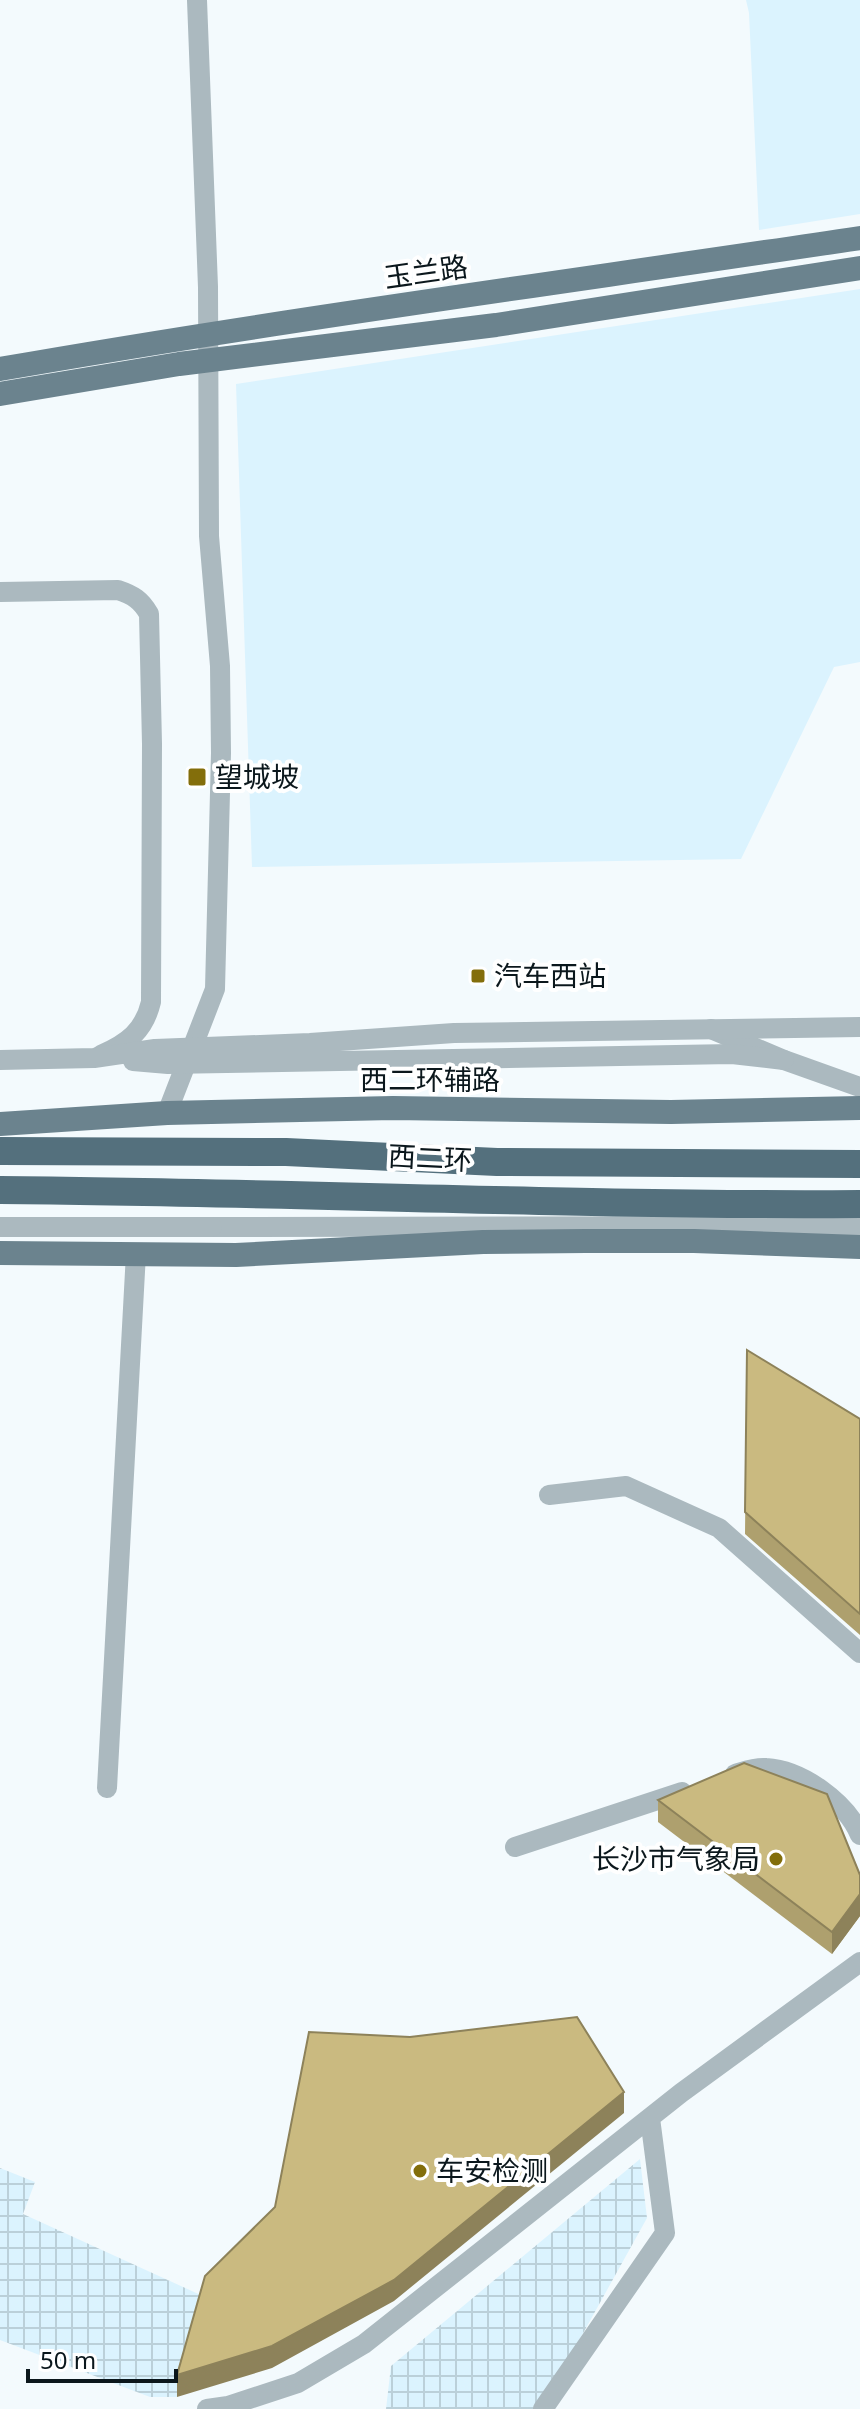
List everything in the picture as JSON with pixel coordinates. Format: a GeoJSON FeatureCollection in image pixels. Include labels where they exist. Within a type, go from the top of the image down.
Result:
{"type":"FeatureCollection","features":[{"type":"Feature","properties":{"kind":"highway","name":"西二环"},"geometry":{"type":"LineString","coordinates":[[0,1151],[286,1152],[497,1162],[860,1164]]}},
{"type":"Feature","properties":{"kind":"highway","name":"西二环"},"geometry":{"type":"LineString","coordinates":[[0,1190],[188,1191],[497,1201],[860,1204]]}},
{"type":"Feature","properties":{"kind":"main road","name":"玉兰路"},"geometry":{"type":"LineString","coordinates":[[0,369],[208,333],[860,238]]}},
{"type":"Feature","properties":{"kind":"main road"},"geometry":{"type":"LineString","coordinates":[[0,394],[208,361],[496,325],[860,268]]}},
{"type":"Feature","properties":{"kind":"main road","name":"西二环辅路"},"geometry":{"type":"LineString","coordinates":[[0,1124],[167,1113],[393,1108],[729,1112],[855,1107]]}},
{"type":"Feature","properties":{"kind":"main road"},"geometry":{"type":"LineString","coordinates":[[0,1253],[288,1253],[498,1242],[694,1241],[860,1247]]}},
{"type":"Feature","properties":{"kind":"street"},"geometry":{"type":"LineString","coordinates":[[167,1113],[215,989],[220,666],[209,536],[208,333],[197,0]]}},
{"type":"Feature","properties":{"kind":"street"},"geometry":{"type":"LineString","coordinates":[[0,592],[118,590],[132,594],[143,603],[149,614],[151,1002],[147,1017],[131,1039],[94,1058]]}},
{"type":"Feature","properties":{"kind":"street"},"geometry":{"type":"LineString","coordinates":[[94,1058],[155,1049],[454,1033],[860,1027]]}},
{"type":"Feature","properties":{"kind":"street"},"geometry":{"type":"LineString","coordinates":[[710,1029],[860,1087]]}},
{"type":"Feature","properties":{"kind":"street"},"geometry":{"type":"LineString","coordinates":[[0,1060],[94,1058],[168,1064],[732,1054],[784,1060]]}},
{"type":"Feature","properties":{"kind":"street"},"geometry":{"type":"LineString","coordinates":[[0,1227],[860,1226]]}},
{"type":"Feature","properties":{"kind":"street"},"geometry":{"type":"LineString","coordinates":[[107,1788],[136,1253]]}},
{"type":"Feature","properties":{"kind":"street"},"geometry":{"type":"LineString","coordinates":[[549,1495],[626,1486],[719,1528],[860,1653]]}},
{"type":"Feature","properties":{"kind":"street"},"geometry":{"type":"LineString","coordinates":[[722,1779],[748,1770],[767,1768],[799,1777],[826,1794],[854,1821],[860,1835]]}},
{"type":"Feature","properties":{"kind":"street"},"geometry":{"type":"LineString","coordinates":[[515,1847],[697,1787]]}},
{"type":"Feature","properties":{"kind":"street"},"geometry":{"type":"LineString","coordinates":[[207,2409],[228,2406],[298,2383],[364,2344],[650,2118],[860,1962]]}},
{"type":"Feature","properties":{"kind":"street"},"geometry":{"type":"LineString","coordinates":[[543,2409],[665,2233],[650,2118]]}},
{"type":"Feature","properties":{"kind":"shaded area"},"geometry":{"type":"Polygon","coordinates":[[[746,0],[860,0],[860,214],[759,230],[746,0]]]}},
{"type":"Feature","properties":{"kind":"shaded area"},"geometry":{"type":"Polygon","coordinates":[[[860,289],[860,662],[834,667],[741,859],[252,867],[236,384],[860,289]]]}},
{"type":"Feature","properties":{"kind":"shaded area"},"geometry":{"type":"Polygon","coordinates":[[[640,2159],[647,2218],[541,2409],[386,2409],[391,2366],[640,2159]]]}},
{"type":"Feature","properties":{"kind":"shaded area"},"geometry":{"type":"Polygon","coordinates":[[[0,2168],[35,2182],[23,2214],[205,2297],[177,2397],[150,2397],[0,2340],[0,2168]]]}},
{"type":"Feature","properties":{"kind":"building"},"geometry":{"type":"Polygon","coordinates":[[[747,1350],[860,1419],[860,1614],[745,1512],[747,1350]]]}},
{"type":"Feature","properties":{"kind":"building","name":"长沙市气象局"},"geometry":{"type":"Polygon","coordinates":[[[744,1763],[827,1794],[860,1875],[860,1894],[832,1932],[658,1800],[744,1763]]]}},
{"type":"Feature","properties":{"kind":"building","name":"车安检测"},"geometry":{"type":"Polygon","coordinates":[[[577,2017],[624,2092],[394,2280],[272,2346],[177,2375],[205,2276],[275,2207],[309,2032],[410,2037],[577,2017]]]}},
{"type":"Feature","properties":{"kind":"place","name":"望城坡"},"geometry":{"type":"Point","coordinates":[197,777]}},
{"type":"Feature","properties":{"kind":"place","name":"汽车西站"},"geometry":{"type":"Point","coordinates":[478,976]}},
{"type":"Feature","properties":{"kind":"place","name":"长沙市气象局"},"geometry":{"type":"Point","coordinates":[776,1859]}},
{"type":"Feature","properties":{"kind":"place","name":"车安检测"},"geometry":{"type":"Point","coordinates":[420,2171]}}]}
